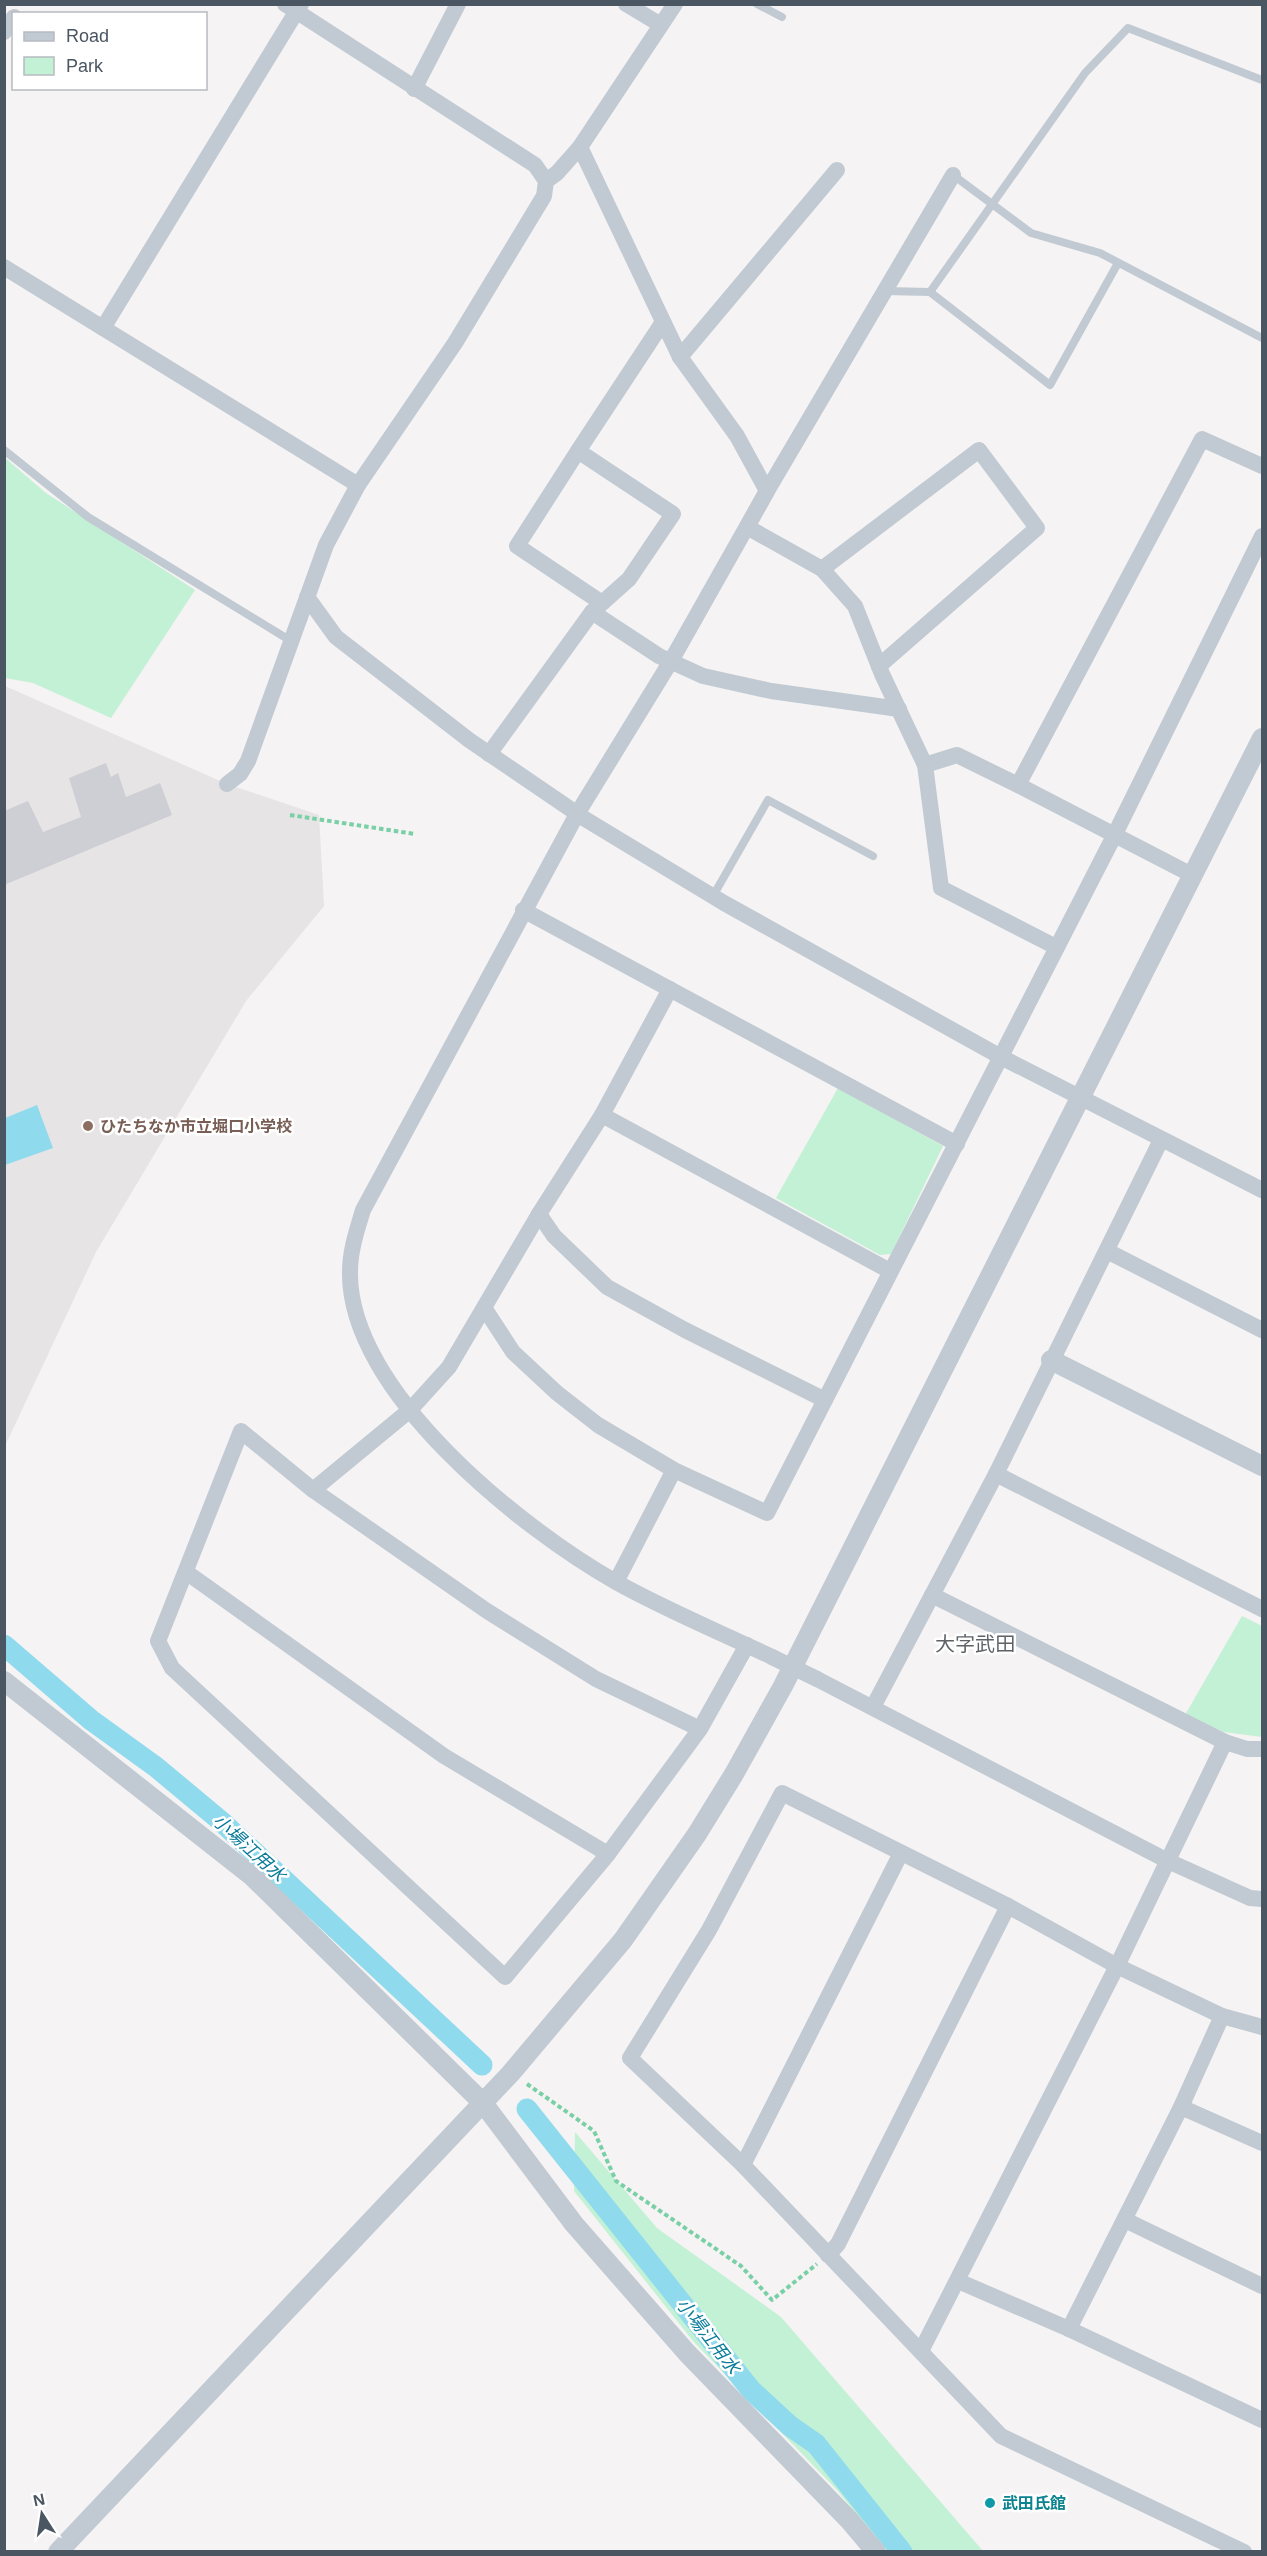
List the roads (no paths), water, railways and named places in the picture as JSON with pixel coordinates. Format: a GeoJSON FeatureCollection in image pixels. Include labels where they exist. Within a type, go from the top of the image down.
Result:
{"type":"FeatureCollection","features":[{"type":"Feature","properties":{"kind":"street"},"geometry":{"type":"LineString","coordinates":[[414,89],[458,4]]}},
{"type":"Feature","properties":{"kind":"street"},"geometry":{"type":"LineString","coordinates":[[626,4],[661,26]]}},
{"type":"Feature","properties":{"kind":"street"},"geometry":{"type":"LineString","coordinates":[[546,181],[557,173],[580,147],[675,4]]}},
{"type":"Feature","properties":{"kind":"street"},"geometry":{"type":"LineString","coordinates":[[103,328],[295,7],[414,89],[534,165],[546,181],[544,196],[455,343],[358,485],[326,545],[248,761],[240,774],[227,784]]}},
{"type":"Feature","properties":{"kind":"street"},"geometry":{"type":"LineString","coordinates":[[580,147],[680,357],[737,436],[767,491]]}},
{"type":"Feature","properties":{"kind":"street"},"geometry":{"type":"LineString","coordinates":[[680,357],[837,170]]}},
{"type":"Feature","properties":{"kind":"street"},"geometry":{"type":"LineString","coordinates":[[953,174],[767,491],[671,662],[576,813],[363,1210],[353,1243],[350,1273],[353,1304],[365,1338],[382,1370],[410,1410],[454,1459],[531,1526],[616,1582],[873,1707],[1168,1861],[1250,1898],[1263,1899]]}},
{"type":"Feature","properties":{"kind":"street"},"geometry":{"type":"LineString","coordinates":[[4,267],[358,485]]}},
{"type":"Feature","properties":{"kind":"street"},"geometry":{"type":"LineString","coordinates":[[663,321],[517,546],[659,656],[703,676],[771,691],[899,709]]}},
{"type":"Feature","properties":{"kind":"street"},"geometry":{"type":"LineString","coordinates":[[1018,784],[1202,439],[1263,466]]}},
{"type":"Feature","properties":{"kind":"street"},"geometry":{"type":"LineString","coordinates":[[822,569],[979,450],[1037,528],[879,666]]}},
{"type":"Feature","properties":{"kind":"street"},"geometry":{"type":"LineString","coordinates":[[489,754],[597,608],[629,579],[673,514],[578,451]]}},
{"type":"Feature","properties":{"kind":"street"},"geometry":{"type":"LineString","coordinates":[[747,527],[822,569],[855,606],[879,666],[925,765],[941,888],[1056,947]]}},
{"type":"Feature","properties":{"kind":"street"},"geometry":{"type":"LineString","coordinates":[[485,1309],[513,1352],[557,1393],[598,1425],[674,1470],[767,1512],[1114,836],[1263,536]]}},
{"type":"Feature","properties":{"kind":"street"},"geometry":{"type":"LineString","coordinates":[[307,597],[336,637],[489,754],[576,813],[713,896],[1001,1057],[1263,1190]]}},
{"type":"Feature","properties":{"kind":"street"},"geometry":{"type":"LineString","coordinates":[[58,2552],[511,2073],[623,1940],[684,1853],[734,1774],[783,1686],[1191,875],[1263,738]]}},
{"type":"Feature","properties":{"kind":"street"},"geometry":{"type":"LineString","coordinates":[[925,765],[957,755],[1018,784],[1191,875]]}},
{"type":"Feature","properties":{"kind":"street"},"geometry":{"type":"LineString","coordinates":[[523,910],[957,1144]]}},
{"type":"Feature","properties":{"kind":"street"},"geometry":{"type":"LineString","coordinates":[[313,1490],[410,1410],[449,1367],[539,1214],[602,1115],[670,989]]}},
{"type":"Feature","properties":{"kind":"street"},"geometry":{"type":"LineString","coordinates":[[602,1115],[890,1271]]}},
{"type":"Feature","properties":{"kind":"street"},"geometry":{"type":"LineString","coordinates":[[873,1707],[996,1474],[1161,1140]]}},
{"type":"Feature","properties":{"kind":"street"},"geometry":{"type":"LineString","coordinates":[[539,1214],[554,1236],[607,1287],[684,1330],[825,1400]]}},
{"type":"Feature","properties":{"kind":"street"},"geometry":{"type":"LineString","coordinates":[[1107,1251],[1263,1330]]}},
{"type":"Feature","properties":{"kind":"street"},"geometry":{"type":"LineString","coordinates":[[1051,1359],[1263,1466]]}},
{"type":"Feature","properties":{"kind":"street"},"geometry":{"type":"LineString","coordinates":[[700,1729],[596,1679],[487,1611],[313,1490],[241,1431],[186,1572],[170,1605],[158,1641],[172,1668],[505,1977],[608,1854],[700,1729],[747,1645]]}},
{"type":"Feature","properties":{"kind":"street"},"geometry":{"type":"LineString","coordinates":[[616,1582],[674,1470]]}},
{"type":"Feature","properties":{"kind":"street"},"geometry":{"type":"LineString","coordinates":[[996,1474],[1263,1609]]}},
{"type":"Feature","properties":{"kind":"street"},"geometry":{"type":"LineString","coordinates":[[186,1572],[444,1756],[608,1854]]}},
{"type":"Feature","properties":{"kind":"street"},"geometry":{"type":"LineString","coordinates":[[932,1595],[1224,1742],[1247,1749],[1263,1749]]}},
{"type":"Feature","properties":{"kind":"street"},"geometry":{"type":"LineString","coordinates":[[4,1681],[253,1877],[483,2103],[574,2224],[687,2354],[850,2521],[876,2552]]}},
{"type":"Feature","properties":{"kind":"street"},"geometry":{"type":"LineString","coordinates":[[921,2351],[1118,1966],[1224,1742]]}},
{"type":"Feature","properties":{"kind":"street"},"geometry":{"type":"LineString","coordinates":[[1244,2552],[1001,2436],[743,2165],[630,2058],[709,1930],[782,1793],[1008,1906],[1118,1966],[1222,2016],[1263,2026]]}},
{"type":"Feature","properties":{"kind":"street"},"geometry":{"type":"LineString","coordinates":[[743,2165],[901,1853]]}},
{"type":"Feature","properties":{"kind":"street"},"geometry":{"type":"LineString","coordinates":[[828,2255],[838,2244],[1008,1906]]}},
{"type":"Feature","properties":{"kind":"street"},"geometry":{"type":"LineString","coordinates":[[1069,2329],[1181,2107],[1222,2016]]}},
{"type":"Feature","properties":{"kind":"street"},"geometry":{"type":"LineString","coordinates":[[1181,2107],[1263,2143]]}},
{"type":"Feature","properties":{"kind":"street"},"geometry":{"type":"LineString","coordinates":[[1125,2220],[1263,2286]]}},
{"type":"Feature","properties":{"kind":"street"},"geometry":{"type":"LineString","coordinates":[[958,2281],[1069,2329],[1263,2420]]}},
{"type":"Feature","properties":{"kind":"lane"},"geometry":{"type":"LineString","coordinates":[[757,4],[782,17]]}},
{"type":"Feature","properties":{"kind":"lane"},"geometry":{"type":"LineString","coordinates":[[930,292],[1085,73],[1128,28],[1263,80]]}},
{"type":"Feature","properties":{"kind":"lane"},"geometry":{"type":"LineString","coordinates":[[953,174],[1031,234],[1100,253],[1263,339]]}},
{"type":"Feature","properties":{"kind":"lane"},"geometry":{"type":"LineString","coordinates":[[885,291],[930,292],[1050,385],[1118,263]]}},
{"type":"Feature","properties":{"kind":"lane"},"geometry":{"type":"LineString","coordinates":[[4,450],[88,517],[291,641]]}},
{"type":"Feature","properties":{"kind":"lane"},"geometry":{"type":"LineString","coordinates":[[713,896],[768,800],[873,856]]}},
{"type":"Feature","properties":{"kind":"water"},"geometry":{"type":"Polygon","coordinates":[[[37,1105],[53,1148],[5,1165],[5,1118],[37,1105]]]}},
{"type":"Feature","properties":{"kind":"waterway","name":"小場江用水"},"geometry":{"type":"LineString","coordinates":[[4,1645],[91,1720],[156,1767],[222,1822],[482,2065]]}},
{"type":"Feature","properties":{"kind":"waterway","name":"小場江用水"},"geometry":{"type":"LineString","coordinates":[[527,2109],[751,2390],[790,2426],[816,2444],[902,2552]]}},
{"type":"Feature","properties":{"kind":"place","name":"ひたちなか市立堀口小学校"},"geometry":{"type":"Point","coordinates":[88,1126]}},
{"type":"Feature","properties":{"kind":"place","name":"武田氏館"},"geometry":{"type":"Point","coordinates":[990,2503]}},
{"type":"Feature","properties":{"kind":"district","name":"大字武田"},"geometry":{"type":"Point","coordinates":[975,1644]}}]}
